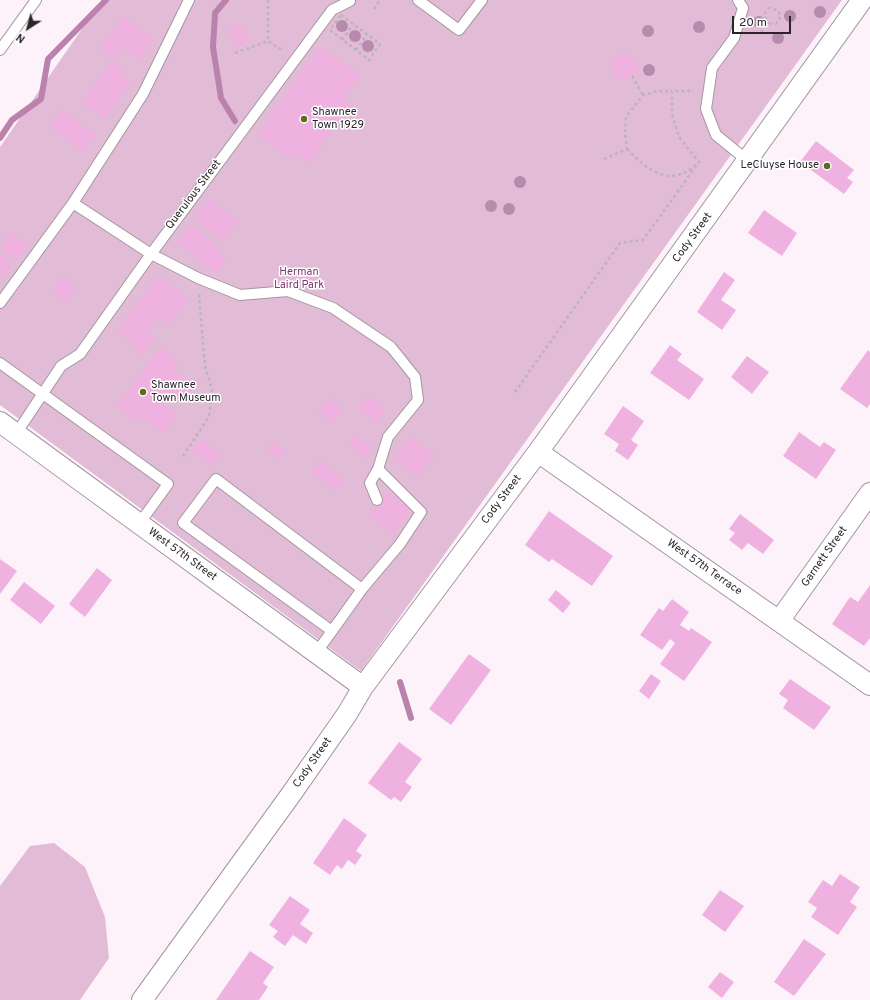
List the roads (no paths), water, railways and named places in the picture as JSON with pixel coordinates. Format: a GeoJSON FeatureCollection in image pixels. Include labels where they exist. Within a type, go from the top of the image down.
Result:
{"type":"FeatureCollection","features":[{"type":"Feature","properties":{"kind":"street","name":"Cody Street"},"geometry":{"type":"LineString","coordinates":[[142,1000],[348,714],[363,688],[538,452],[862,0]]}},
{"type":"Feature","properties":{"kind":"street","name":"West 57th Street"},"geometry":{"type":"LineString","coordinates":[[0,422],[363,688]]}},
{"type":"Feature","properties":{"kind":"street","name":"West 57th Terrace"},"geometry":{"type":"LineString","coordinates":[[538,452],[870,685]]}},
{"type":"Feature","properties":{"kind":"street","name":"Garnett Street"},"geometry":{"type":"LineString","coordinates":[[779,620],[870,493]]}},
{"type":"Feature","properties":{"kind":"lane"},"geometry":{"type":"LineString","coordinates":[[0,50],[36,0]]}},
{"type":"Feature","properties":{"kind":"lane"},"geometry":{"type":"LineString","coordinates":[[0,303],[73,203],[142,94],[189,0]]}},
{"type":"Feature","properties":{"kind":"lane"},"geometry":{"type":"LineString","coordinates":[[418,0],[460,30],[482,0]]}},
{"type":"Feature","properties":{"kind":"lane"},"geometry":{"type":"LineString","coordinates":[[738,0],[743,8],[734,38],[712,68],[706,109],[716,135],[748,161]]}},
{"type":"Feature","properties":{"kind":"lane","name":"Querulous Street"},"geometry":{"type":"LineString","coordinates":[[16,434],[61,366],[80,354],[151,254],[332,10],[350,1]]}},
{"type":"Feature","properties":{"kind":"lane"},"geometry":{"type":"LineString","coordinates":[[73,203],[151,254],[198,278],[240,295],[288,292],[327,305],[391,347],[415,377],[418,400],[388,437],[378,469],[370,483],[377,500]]}},
{"type":"Feature","properties":{"kind":"lane"},"geometry":{"type":"LineString","coordinates":[[0,362],[168,484],[139,524]]}},
{"type":"Feature","properties":{"kind":"lane"},"geometry":{"type":"LineString","coordinates":[[316,653],[362,589],[400,544],[421,512],[378,469]]}},
{"type":"Feature","properties":{"kind":"lane"},"geometry":{"type":"LineString","coordinates":[[332,630],[183,523],[216,479],[362,589]]}},
{"type":"Feature","properties":{"kind":"waterway"},"geometry":{"type":"LineString","coordinates":[[0,138],[12,120],[41,99],[48,59],[106,0]]}},
{"type":"Feature","properties":{"kind":"waterway"},"geometry":{"type":"LineString","coordinates":[[226,0],[215,13],[213,47],[221,98],[235,121]]}},
{"type":"Feature","properties":{"kind":"waterway"},"geometry":{"type":"LineString","coordinates":[[400,682],[411,718]]}},
{"type":"Feature","properties":{"kind":"place","name":"Shawnee Town 1929"},"geometry":{"type":"Point","coordinates":[304,119]}},
{"type":"Feature","properties":{"kind":"place","name":"LeCluyse House"},"geometry":{"type":"Point","coordinates":[827,166]}},
{"type":"Feature","properties":{"kind":"place","name":"Shawnee Town Museum"},"geometry":{"type":"Point","coordinates":[143,392]}},
{"type":"Feature","properties":{"kind":"park label","name":"Herman Laird Park"},"geometry":{"type":"Point","coordinates":[299,279]}}]}
